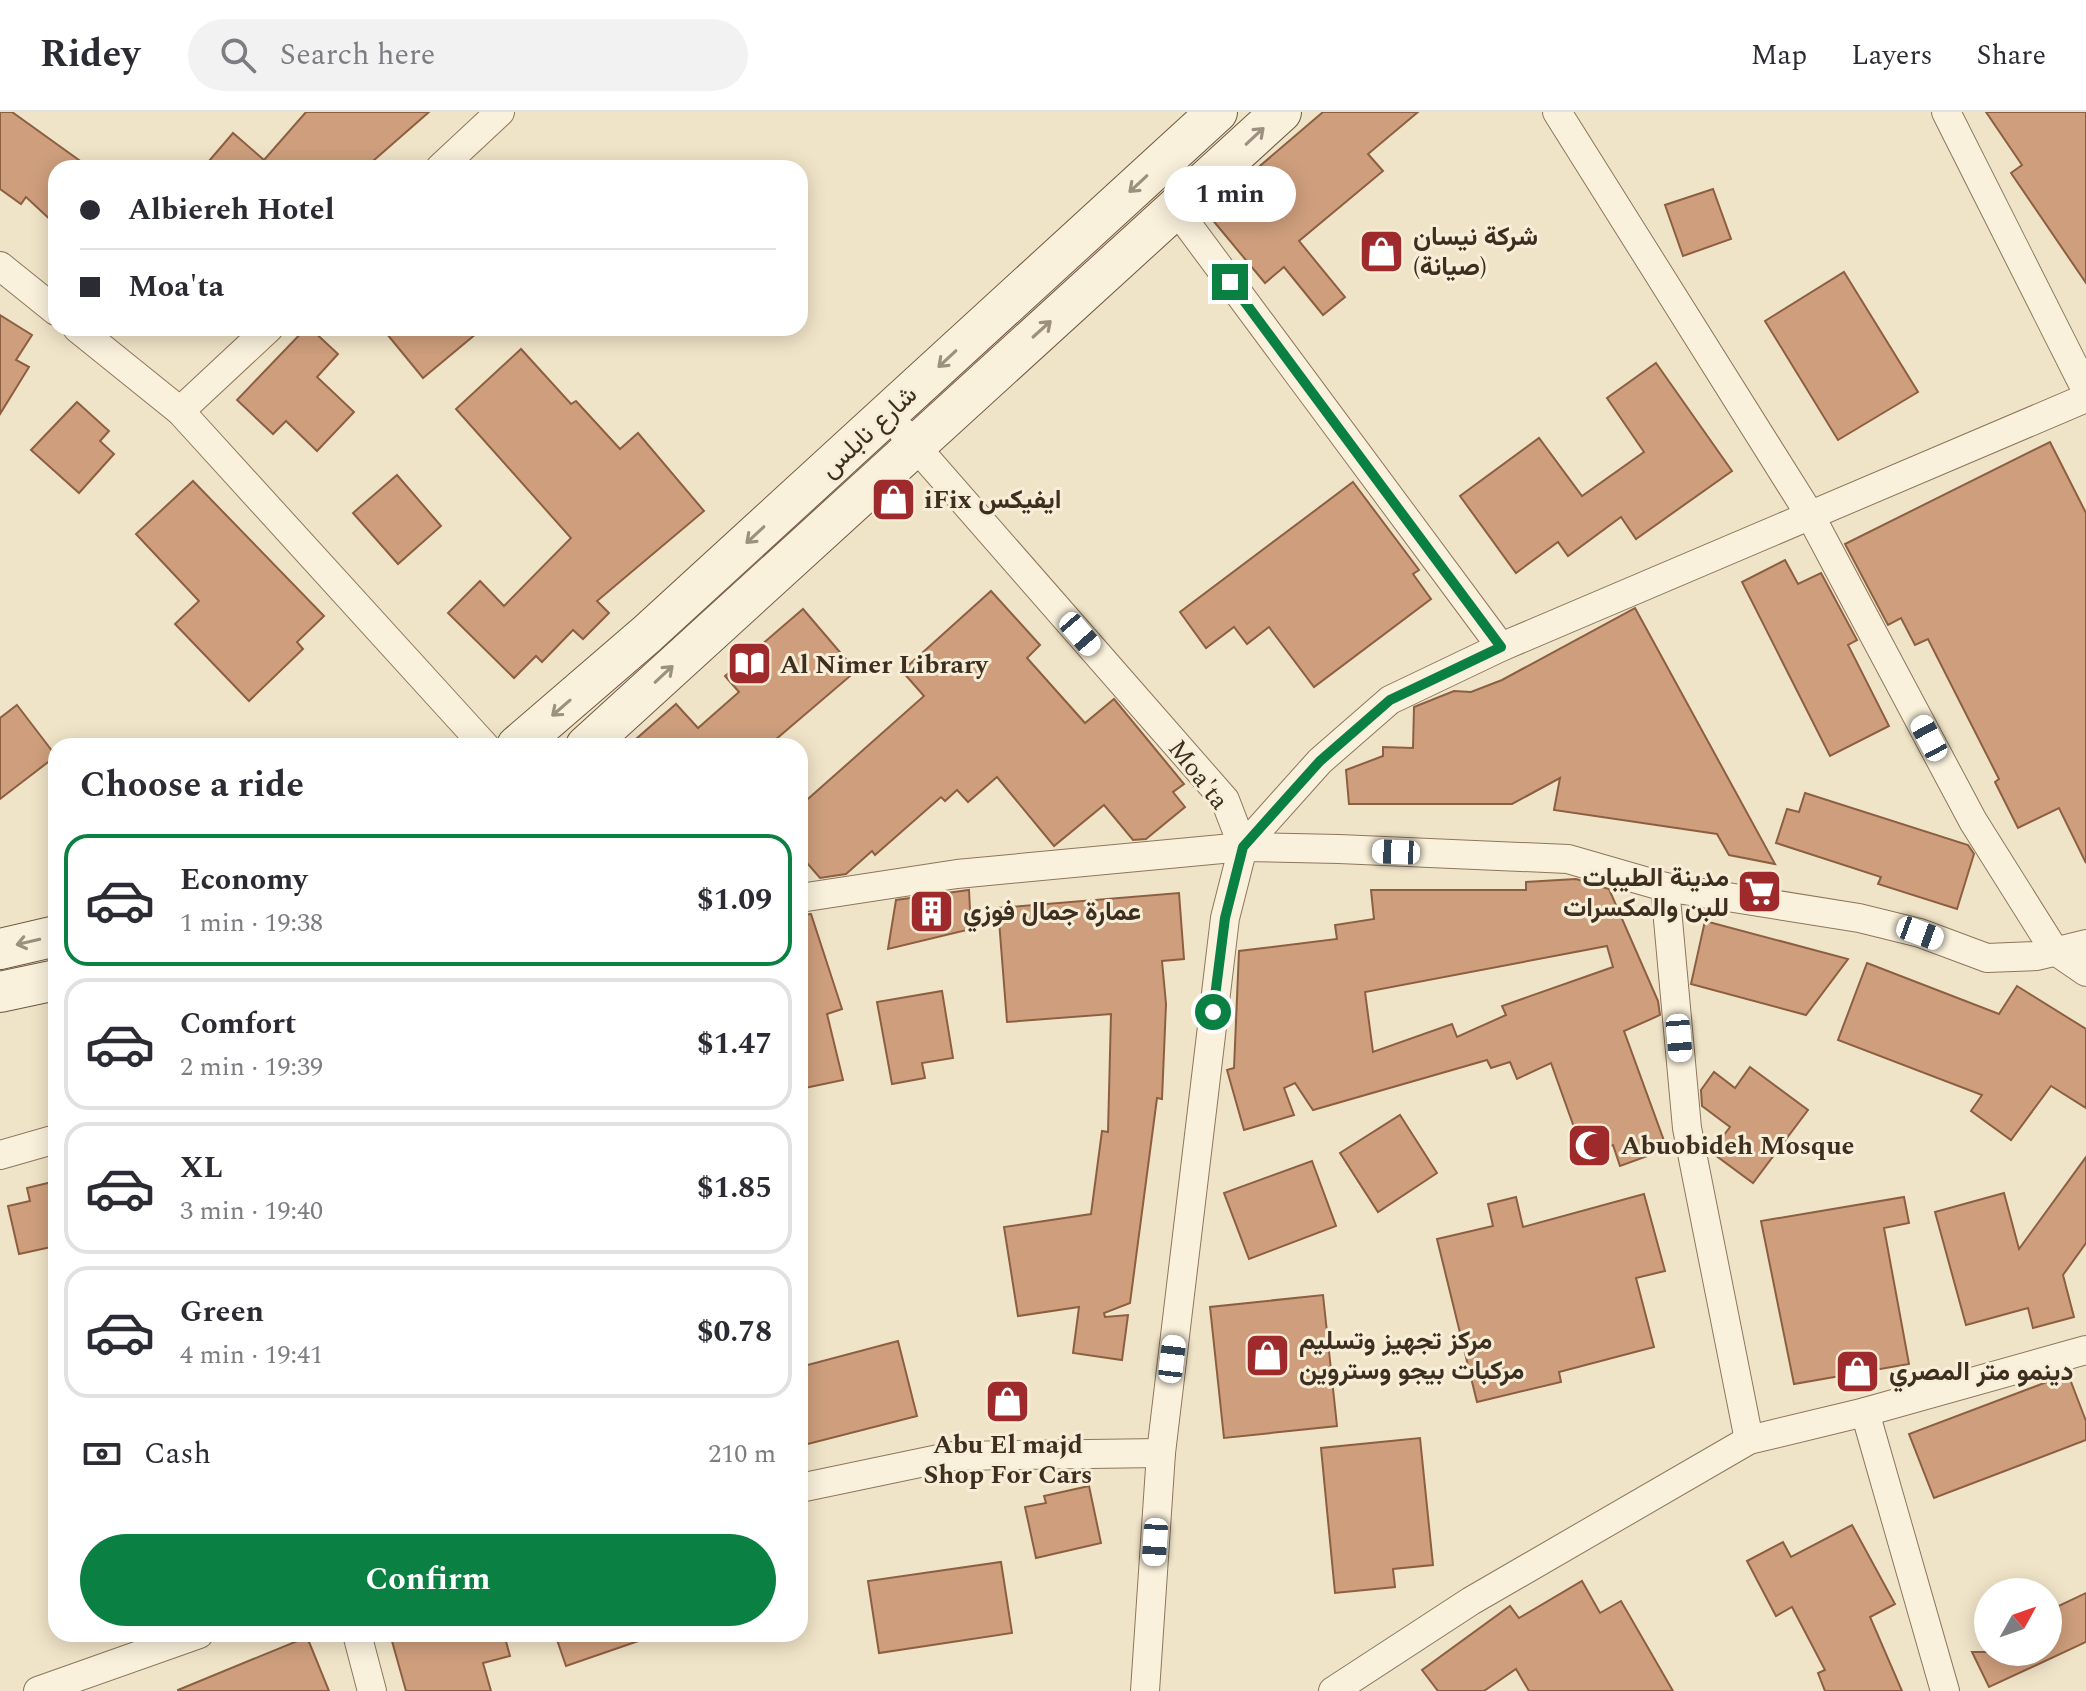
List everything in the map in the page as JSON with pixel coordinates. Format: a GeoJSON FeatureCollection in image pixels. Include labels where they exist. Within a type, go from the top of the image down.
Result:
{"type":"FeatureCollection","features":[{"type":"Feature","properties":{"kind":"main road","name":"شارع نابلس"},"geometry":{"type":"LineString","coordinates":[[526,738],[647,634],[1217,112]]}},
{"type":"Feature","properties":{"kind":"main road","name":"شارع نابلس"},"geometry":{"type":"LineString","coordinates":[[595,738],[1281,112]]}},
{"type":"Feature","properties":{"kind":"main road"},"geometry":{"type":"LineString","coordinates":[[0,949],[48,938]]}},
{"type":"Feature","properties":{"kind":"main road"},"geometry":{"type":"LineString","coordinates":[[0,992],[48,982]]}},
{"type":"Feature","properties":{"kind":"street"},"geometry":{"type":"LineString","coordinates":[[449,160],[500,112]]}},
{"type":"Feature","properties":{"kind":"street"},"geometry":{"type":"LineString","coordinates":[[1557,112],[1810,515],[1973,821],[2054,950],[2086,972]]}},
{"type":"Feature","properties":{"kind":"street"},"geometry":{"type":"LineString","coordinates":[[1946,112],[2086,390]]}},
{"type":"Feature","properties":{"kind":"street"},"geometry":{"type":"LineString","coordinates":[[1176,209],[1501,647]]}},
{"type":"Feature","properties":{"kind":"street"},"geometry":{"type":"LineString","coordinates":[[0,266],[48,305]]}},
{"type":"Feature","properties":{"kind":"street"},"geometry":{"type":"LineString","coordinates":[[87,336],[180,411],[478,738]]}},
{"type":"Feature","properties":{"kind":"street"},"geometry":{"type":"LineString","coordinates":[[180,411],[260,336]]}},
{"type":"Feature","properties":{"kind":"street"},"geometry":{"type":"LineString","coordinates":[[1145,1691],[1161,1453],[1225,918],[1243,847],[1320,761],[1390,700],[1501,647],[2086,398]]}},
{"type":"Feature","properties":{"kind":"street","name":"Moa'ta"},"geometry":{"type":"LineString","coordinates":[[887,414],[1225,800],[1243,847]]}},
{"type":"Feature","properties":{"kind":"street"},"geometry":{"type":"LineString","coordinates":[[808,897],[957,874],[1243,847],[1568,859],[1665,887],[1859,918],[1920,933],[1987,958],[2037,956],[2086,944]]}},
{"type":"Feature","properties":{"kind":"street"},"geometry":{"type":"LineString","coordinates":[[1665,887],[1687,1128],[1749,1440]]}},
{"type":"Feature","properties":{"kind":"street"},"geometry":{"type":"LineString","coordinates":[[0,1155],[48,1141]]}},
{"type":"Feature","properties":{"kind":"street"},"geometry":{"type":"LineString","coordinates":[[1333,1691],[1471,1601],[1749,1440],[1865,1412],[2086,1350]]}},
{"type":"Feature","properties":{"kind":"street"},"geometry":{"type":"LineString","coordinates":[[1865,1412],[1945,1691]]}},
{"type":"Feature","properties":{"kind":"street"},"geometry":{"type":"LineString","coordinates":[[808,1486],[953,1456],[1161,1453]]}},
{"type":"Feature","properties":{"kind":"street"},"geometry":{"type":"LineString","coordinates":[[38,1691],[176,1642]]}},
{"type":"Feature","properties":{"kind":"street"},"geometry":{"type":"LineString","coordinates":[[359,1642],[372,1691]]}},
{"type":"Feature","properties":{"kind":"building"},"geometry":{"type":"Polygon","coordinates":[[[0,112],[12,112],[79,160],[48,160],[48,218],[26,197],[21,204],[0,189],[0,112]]]}},
{"type":"Feature","properties":{"kind":"building"},"geometry":{"type":"Polygon","coordinates":[[[306,112],[429,112],[374,160],[264,160],[306,112]]]}},
{"type":"Feature","properties":{"kind":"building"},"geometry":{"type":"Polygon","coordinates":[[[1323,112],[1418,112],[1368,154],[1383,171],[1299,241],[1345,297],[1323,315],[1284,267],[1265,283],[1206,212],[1323,112]]]}},
{"type":"Feature","properties":{"kind":"building"},"geometry":{"type":"Polygon","coordinates":[[[1986,112],[2086,112],[2086,283],[2011,173],[2022,165],[1986,112]]]}},
{"type":"Feature","properties":{"kind":"building"},"geometry":{"type":"Polygon","coordinates":[[[233,133],[264,160],[210,160],[233,133]]]}},
{"type":"Feature","properties":{"kind":"building"},"geometry":{"type":"Polygon","coordinates":[[[1713,189],[1731,239],[1683,256],[1665,205],[1713,189]]]}},
{"type":"Feature","properties":{"kind":"building"},"geometry":{"type":"Polygon","coordinates":[[[1844,272],[1918,392],[1838,440],[1765,321],[1844,272]]]}},
{"type":"Feature","properties":{"kind":"building"},"geometry":{"type":"Polygon","coordinates":[[[0,315],[32,335],[16,360],[29,367],[0,414],[0,315]]]}},
{"type":"Feature","properties":{"kind":"building"},"geometry":{"type":"Polygon","coordinates":[[[298,336],[319,336],[338,354],[317,377],[354,412],[317,451],[286,421],[273,434],[237,400],[298,336]]]}},
{"type":"Feature","properties":{"kind":"building"},"geometry":{"type":"Polygon","coordinates":[[[389,336],[473,336],[423,378],[389,336]]]}},
{"type":"Feature","properties":{"kind":"building"},"geometry":{"type":"Polygon","coordinates":[[[521,349],[571,404],[576,401],[620,449],[638,433],[704,511],[597,601],[609,613],[583,639],[573,630],[542,662],[536,656],[514,678],[448,613],[480,581],[504,606],[571,538],[456,409],[521,349]]]}},
{"type":"Feature","properties":{"kind":"building"},"geometry":{"type":"Polygon","coordinates":[[[1656,363],[1732,471],[1636,539],[1621,517],[1568,556],[1558,542],[1516,573],[1460,496],[1539,438],[1582,496],[1644,452],[1607,398],[1656,363]]]}},
{"type":"Feature","properties":{"kind":"building"},"geometry":{"type":"Polygon","coordinates":[[[77,402],[109,431],[100,441],[114,454],[79,493],[31,450],[77,402]]]}},
{"type":"Feature","properties":{"kind":"building"},"geometry":{"type":"Polygon","coordinates":[[[2050,442],[2086,513],[2086,863],[2059,808],[2018,828],[1995,782],[1999,779],[1928,639],[1915,645],[1901,618],[1888,625],[1845,544],[2050,442]]]}},
{"type":"Feature","properties":{"kind":"building"},"geometry":{"type":"Polygon","coordinates":[[[397,475],[441,526],[398,564],[353,513],[397,475]]]}},
{"type":"Feature","properties":{"kind":"building"},"geometry":{"type":"Polygon","coordinates":[[[193,481],[324,616],[297,642],[303,649],[249,701],[175,624],[199,601],[136,534],[193,481]]]}},
{"type":"Feature","properties":{"kind":"building"},"geometry":{"type":"Polygon","coordinates":[[[1353,482],[1419,570],[1413,574],[1431,599],[1314,687],[1269,627],[1247,644],[1234,627],[1206,648],[1180,612],[1353,482]]]}},
{"type":"Feature","properties":{"kind":"building"},"geometry":{"type":"Polygon","coordinates":[[[1785,560],[1798,584],[1821,573],[1857,640],[1848,645],[1889,726],[1830,756],[1742,582],[1785,560]]]}},
{"type":"Feature","properties":{"kind":"building"},"geometry":{"type":"Polygon","coordinates":[[[991,591],[1040,645],[1027,658],[1085,723],[1114,699],[1184,784],[1173,792],[1185,807],[1146,839],[1133,840],[1104,805],[1054,846],[997,777],[968,802],[957,790],[945,801],[941,797],[875,855],[872,851],[846,874],[820,878],[808,864],[808,799],[924,696],[902,671],[991,591]]]}},
{"type":"Feature","properties":{"kind":"building"},"geometry":{"type":"Polygon","coordinates":[[[1635,608],[1775,864],[1729,855],[1717,834],[1554,810],[1560,778],[1512,804],[1349,804],[1346,770],[1383,756],[1383,747],[1413,748],[1414,707],[1454,691],[1471,692],[1502,680],[1635,608]]]}},
{"type":"Feature","properties":{"kind":"building"},"geometry":{"type":"Polygon","coordinates":[[[803,609],[856,671],[777,738],[637,738],[676,704],[698,728],[739,692],[725,676],[803,609]]]}},
{"type":"Feature","properties":{"kind":"building"},"geometry":{"type":"Polygon","coordinates":[[[17,705],[48,746],[48,762],[0,799],[0,718],[17,705]]]}},
{"type":"Feature","properties":{"kind":"building"},"geometry":{"type":"Polygon","coordinates":[[[1805,793],[1968,845],[1974,854],[1957,909],[1878,884],[1881,877],[1776,843],[1787,809],[1799,812],[1805,793]]]}},
{"type":"Feature","properties":{"kind":"building"},"geometry":{"type":"Polygon","coordinates":[[[1576,879],[1609,889],[1658,1001],[1660,1015],[1624,1031],[1667,1149],[1620,1166],[1613,1145],[1584,1155],[1551,1063],[1517,1079],[1510,1062],[1491,1068],[1487,1060],[1313,1110],[1295,1083],[1284,1088],[1294,1115],[1244,1130],[1227,1070],[1234,1068],[1239,951],[1337,939],[1335,925],[1374,919],[1371,890],[1526,890],[1526,882],[1576,879]],[[1607,946],[1365,992],[1373,1052],[1452,1024],[1457,1037],[1506,1015],[1502,1006],[1613,967],[1607,946]]]}},
{"type":"Feature","properties":{"kind":"building","name":"عمارة جمال فوزي"},"geometry":{"type":"Polygon","coordinates":[[[969,890],[971,929],[888,949],[896,900],[969,890]]]}},
{"type":"Feature","properties":{"kind":"building"},"geometry":{"type":"Polygon","coordinates":[[[1179,893],[1184,959],[1162,961],[1166,1004],[1162,1099],[1157,1098],[1130,1303],[1104,1313],[1105,1317],[1128,1315],[1122,1360],[1073,1353],[1079,1307],[1018,1316],[1004,1227],[1091,1214],[1102,1131],[1108,1132],[1111,1014],[1007,1022],[998,908],[1179,893]]]}},
{"type":"Feature","properties":{"kind":"building"},"geometry":{"type":"Polygon","coordinates":[[[808,914],[811,914],[842,1009],[827,1014],[843,1080],[808,1087],[808,914]]]}},
{"type":"Feature","properties":{"kind":"building"},"geometry":{"type":"Polygon","coordinates":[[[1705,921],[1848,959],[1806,1015],[1691,984],[1705,921]]]}},
{"type":"Feature","properties":{"kind":"building"},"geometry":{"type":"Polygon","coordinates":[[[1867,963],[1999,1014],[2017,986],[2086,1029],[2086,1108],[2051,1086],[2011,1140],[1971,1111],[1982,1095],[1838,1040],[1867,963]]]}},
{"type":"Feature","properties":{"kind":"building"},"geometry":{"type":"Polygon","coordinates":[[[942,991],[953,1058],[922,1063],[925,1078],[892,1084],[877,1002],[942,991]]]}},
{"type":"Feature","properties":{"kind":"building"},"geometry":{"type":"Polygon","coordinates":[[[1750,1067],[1808,1110],[1753,1183],[1711,1152],[1730,1127],[1702,1106],[1701,1090],[1714,1072],[1735,1088],[1750,1067]]]}},
{"type":"Feature","properties":{"kind":"building"},"geometry":{"type":"Polygon","coordinates":[[[1400,1115],[1437,1173],[1378,1212],[1340,1153],[1400,1115]]]}},
{"type":"Feature","properties":{"kind":"building"},"geometry":{"type":"Polygon","coordinates":[[[2086,1157],[2086,1243],[2063,1275],[2074,1317],[2033,1328],[2028,1308],[1966,1325],[1935,1212],[2004,1193],[2019,1249],[2086,1157]]]}},
{"type":"Feature","properties":{"kind":"building"},"geometry":{"type":"Polygon","coordinates":[[[1312,1161],[1336,1226],[1249,1259],[1224,1193],[1312,1161]]]}},
{"type":"Feature","properties":{"kind":"building"},"geometry":{"type":"Polygon","coordinates":[[[48,1183],[48,1248],[19,1254],[8,1206],[30,1201],[27,1188],[48,1183]]]}},
{"type":"Feature","properties":{"kind":"building"},"geometry":{"type":"Polygon","coordinates":[[[1644,1194],[1665,1271],[1636,1278],[1654,1347],[1559,1372],[1561,1382],[1477,1402],[1437,1239],[1493,1226],[1488,1204],[1516,1197],[1523,1227],[1644,1194]]]}},
{"type":"Feature","properties":{"kind":"building"},"geometry":{"type":"Polygon","coordinates":[[[1904,1197],[1909,1223],[1884,1228],[1909,1364],[1794,1384],[1761,1221],[1904,1197]]]}},
{"type":"Feature","properties":{"kind":"building"},"geometry":{"type":"Polygon","coordinates":[[[1323,1295],[1337,1426],[1224,1438],[1210,1307],[1323,1295]]]}},
{"type":"Feature","properties":{"kind":"building"},"geometry":{"type":"Polygon","coordinates":[[[898,1341],[917,1416],[808,1444],[808,1365],[898,1341]]]}},
{"type":"Feature","properties":{"kind":"building"},"geometry":{"type":"Polygon","coordinates":[[[2068,1374],[2086,1421],[2086,1440],[1934,1498],[1909,1434],[2068,1374]]]}},
{"type":"Feature","properties":{"kind":"building"},"geometry":{"type":"Polygon","coordinates":[[[1420,1438],[1433,1565],[1393,1569],[1395,1587],[1335,1593],[1321,1448],[1420,1438]]]}},
{"type":"Feature","properties":{"kind":"building"},"geometry":{"type":"Polygon","coordinates":[[[1089,1486],[1101,1543],[1036,1558],[1025,1507],[1046,1503],[1044,1496],[1089,1486]]]}},
{"type":"Feature","properties":{"kind":"building"},"geometry":{"type":"Polygon","coordinates":[[[1852,1525],[1895,1604],[1870,1617],[1902,1691],[1825,1691],[1818,1673],[1825,1670],[1792,1607],[1776,1616],[1747,1561],[1783,1542],[1791,1557],[1852,1525]]]}},
{"type":"Feature","properties":{"kind":"building"},"geometry":{"type":"Polygon","coordinates":[[[1001,1562],[1012,1633],[879,1653],[868,1581],[1001,1562]]]}},
{"type":"Feature","properties":{"kind":"building"},"geometry":{"type":"Polygon","coordinates":[[[1582,1581],[1600,1613],[1621,1601],[1673,1691],[1529,1691],[1516,1669],[1484,1691],[1438,1691],[1422,1670],[1510,1606],[1519,1618],[1582,1581]]]}},
{"type":"Feature","properties":{"kind":"building"},"geometry":{"type":"Polygon","coordinates":[[[2086,1593],[2086,1642],[2062,1653],[2062,1604],[2086,1593]]]}},
{"type":"Feature","properties":{"kind":"building"},"geometry":{"type":"Polygon","coordinates":[[[295,1642],[309,1642],[329,1691],[178,1691],[295,1642]]]}},
{"type":"Feature","properties":{"kind":"building"},"geometry":{"type":"Polygon","coordinates":[[[392,1642],[506,1642],[510,1656],[483,1663],[491,1691],[406,1691],[392,1642]]]}},
{"type":"Feature","properties":{"kind":"building"},"geometry":{"type":"Polygon","coordinates":[[[558,1642],[635,1642],[566,1666],[558,1642]]]}},
{"type":"Feature","properties":{"kind":"building"},"geometry":{"type":"Polygon","coordinates":[[[1979,1666],[2034,1666],[1989,1687],[1979,1666]]]}},
{"type":"Feature","properties":{"kind":"place","name":"شركة نيسان (صيانة)"},"geometry":{"type":"Point","coordinates":[1382,251]}},
{"type":"Feature","properties":{"kind":"place","name":"iFix ايفيكس"},"geometry":{"type":"Point","coordinates":[893,499]}},
{"type":"Feature","properties":{"kind":"place","name":"Al Nimer Library"},"geometry":{"type":"Point","coordinates":[749,664]}},
{"type":"Feature","properties":{"kind":"place","name":"مدينة الطيبات للبن والمكسرات"},"geometry":{"type":"Point","coordinates":[1760,892]}},
{"type":"Feature","properties":{"kind":"place","name":"عمارة جمال فوزي"},"geometry":{"type":"Point","coordinates":[932,911]}},
{"type":"Feature","properties":{"kind":"place","name":"Abuobideh Mosque"},"geometry":{"type":"Point","coordinates":[1590,1145]}},
{"type":"Feature","properties":{"kind":"place","name":"مركز تجهيز وتسليم مركبات بيجو وستروين"},"geometry":{"type":"Point","coordinates":[1268,1355]}},
{"type":"Feature","properties":{"kind":"place","name":"دينمو متر المصري"},"geometry":{"type":"Point","coordinates":[1858,1371]}},
{"type":"Feature","properties":{"kind":"place","name":"Abu El majd Shop For Cars"},"geometry":{"type":"Point","coordinates":[1008,1401]}},
{"type":"Feature","properties":{"kind":"route"},"geometry":{"type":"LineString","coordinates":[[1213,1012],[1225,918],[1243,847],[1320,761],[1390,700],[1501,647],[1230,282]]}}]}
